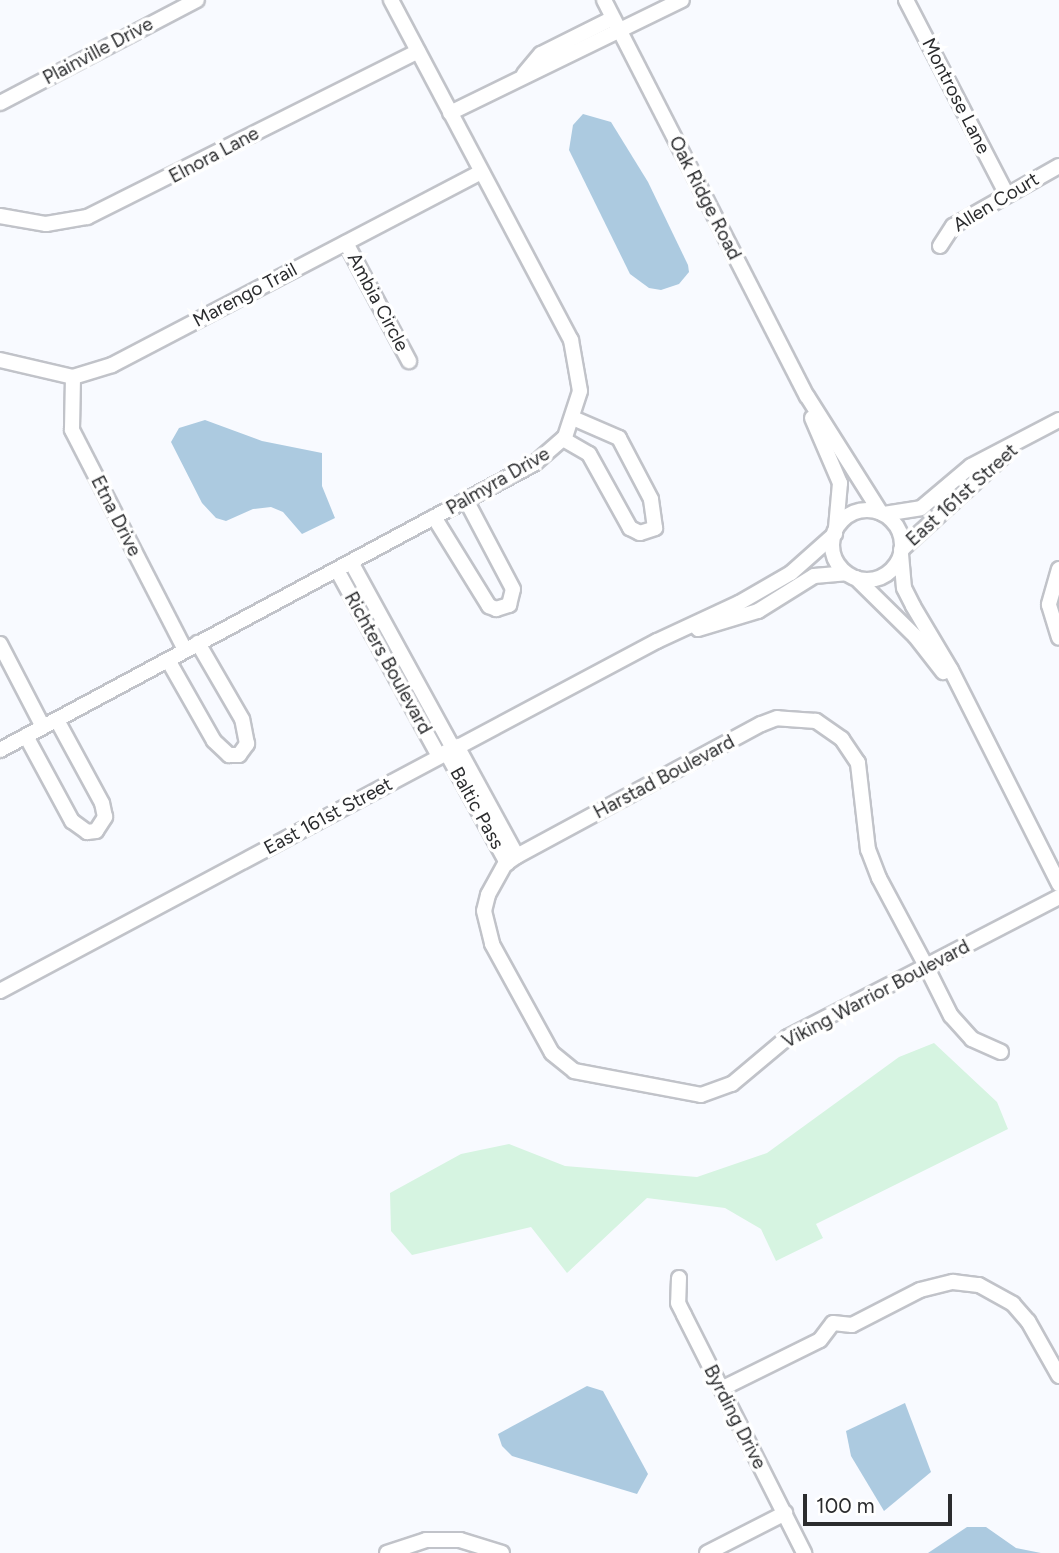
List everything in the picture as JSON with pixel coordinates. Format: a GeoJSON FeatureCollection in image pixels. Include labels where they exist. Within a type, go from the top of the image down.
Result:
{"type":"FeatureCollection","features":[{"type":"Feature","properties":{"kind":"street","name":"Plainville Drive"},"geometry":{"type":"LineString","coordinates":[[0,103],[197,0]]}},
{"type":"Feature","properties":{"kind":"street","name":"Palmyra Drive"},"geometry":{"type":"LineString","coordinates":[[0,750],[535,463],[563,439],[573,418],[580,381],[570,340],[391,0]]}},
{"type":"Feature","properties":{"kind":"street","name":"Oak Ridge Road"},"geometry":{"type":"LineString","coordinates":[[604,0],[807,396],[883,514]]}},
{"type":"Feature","properties":{"kind":"street"},"geometry":{"type":"LineString","coordinates":[[524,74],[535,73],[682,0]]}},
{"type":"Feature","properties":{"kind":"street","name":"Montrose Lane"},"geometry":{"type":"LineString","coordinates":[[906,0],[1006,193]]}},
{"type":"Feature","properties":{"kind":"street"},"geometry":{"type":"LineString","coordinates":[[450,113],[524,74],[541,54],[613,18]]}},
{"type":"Feature","properties":{"kind":"street","name":"Elnora Lane"},"geometry":{"type":"LineString","coordinates":[[0,216],[46,224],[87,218],[418,51]]}},
{"type":"Feature","properties":{"kind":"street","name":"Allen Court"},"geometry":{"type":"LineString","coordinates":[[940,246],[953,226],[1006,193],[1059,166]]}},
{"type":"Feature","properties":{"kind":"street","name":"Marengo Trail"},"geometry":{"type":"LineString","coordinates":[[73,377],[112,365],[481,172]]}},
{"type":"Feature","properties":{"kind":"street","name":"Ambia Circle"},"geometry":{"type":"LineString","coordinates":[[346,243],[409,361]]}},
{"type":"Feature","properties":{"kind":"street"},"geometry":{"type":"LineString","coordinates":[[0,360],[73,377]]}},
{"type":"Feature","properties":{"kind":"street","name":"Etna Drive"},"geometry":{"type":"LineString","coordinates":[[73,377],[72,430],[191,647],[242,719],[247,744],[239,755],[229,755],[214,741],[167,660]]}},
{"type":"Feature","properties":{"kind":"street","name":"Oak Ridge Road"},"geometry":{"type":"LineString","coordinates":[[807,396],[840,482],[835,533]]}},
{"type":"Feature","properties":{"kind":"street"},"geometry":{"type":"LineString","coordinates":[[563,439],[589,454],[630,528],[640,533],[655,528],[651,499],[619,438],[573,418]]}},
{"type":"Feature","properties":{"kind":"street","name":"East 161st Street"},"geometry":{"type":"LineString","coordinates":[[883,514],[921,508],[971,466],[1059,420]]}},
{"type":"Feature","properties":{"kind":"street","name":"East 161st Street"},"geometry":{"type":"LineString","coordinates":[[901,552],[1022,441]]}},
{"type":"Feature","properties":{"kind":"street"},"geometry":{"type":"LineString","coordinates":[[435,517],[489,606],[496,609],[509,605],[513,589],[466,500]]}},
{"type":"Feature","properties":{"kind":"street"},"geometry":{"type":"LineString","coordinates":[[973,717],[915,636],[851,575],[834,554],[835,533],[850,514],[883,514],[900,531],[906,592],[973,717],[1059,884]]}},
{"type":"Feature","properties":{"kind":"street","name":"East 161st Street"},"geometry":{"type":"LineString","coordinates":[[0,991],[657,641],[739,603],[791,573],[835,533]]}},
{"type":"Feature","properties":{"kind":"street"},"geometry":{"type":"LineString","coordinates":[[851,575],[878,578],[888,573],[901,552]]}},
{"type":"Feature","properties":{"kind":"street","name":"Richters Boulevard"},"geometry":{"type":"LineString","coordinates":[[351,562],[449,751]]}},
{"type":"Feature","properties":{"kind":"street"},"geometry":{"type":"LineString","coordinates":[[1059,569],[1049,605],[1059,637]]}},
{"type":"Feature","properties":{"kind":"street","name":"Richters Boulevard"},"geometry":{"type":"LineString","coordinates":[[337,570],[449,751]]}},
{"type":"Feature","properties":{"kind":"street","name":"East 161st Street"},"geometry":{"type":"LineString","coordinates":[[657,641],[758,611],[814,576],[851,575]]}},
{"type":"Feature","properties":{"kind":"street"},"geometry":{"type":"LineString","coordinates":[[0,644],[43,727]]}},
{"type":"Feature","properties":{"kind":"street","name":"Harstad Boulevard"},"geometry":{"type":"LineString","coordinates":[[512,859],[761,724],[776,718],[816,720],[842,739],[859,764],[868,850],[926,966]]}},
{"type":"Feature","properties":{"kind":"street"},"geometry":{"type":"LineString","coordinates":[[26,736],[72,821],[87,832],[96,831],[105,817],[102,803],[57,720]]}},
{"type":"Feature","properties":{"kind":"street","name":"Baltic Pass"},"geometry":{"type":"LineString","coordinates":[[449,751],[512,859]]}},
{"type":"Feature","properties":{"kind":"street","name":"Viking Warrior Boulevard"},"geometry":{"type":"LineString","coordinates":[[512,859],[488,895],[486,927],[552,1053],[573,1071],[701,1095],[732,1083],[788,1037],[1059,897]]}},
{"type":"Feature","properties":{"kind":"street"},"geometry":{"type":"LineString","coordinates":[[926,966],[951,1016],[972,1039],[1000,1052]]}},
{"type":"Feature","properties":{"kind":"street","name":"Byrding Drive"},"geometry":{"type":"LineString","coordinates":[[679,1278],[678,1303],[804,1553]]}},
{"type":"Feature","properties":{"kind":"street"},"geometry":{"type":"LineString","coordinates":[[721,1389],[820,1340],[833,1322],[852,1325],[929,1286],[979,1285],[1021,1311],[1059,1376]]}},
{"type":"Feature","properties":{"kind":"street"},"geometry":{"type":"LineString","coordinates":[[707,1553],[785,1513]]}},
{"type":"Feature","properties":{"kind":"street"},"geometry":{"type":"LineString","coordinates":[[387,1553],[426,1540],[460,1540],[502,1553]]}},
{"type":"Feature","properties":{"kind":"green space"},"geometry":{"type":"Polygon","coordinates":[[[934,1043],[997,1102],[1008,1129],[816,1224],[823,1238],[776,1261],[761,1229],[725,1208],[647,1198],[567,1273],[531,1227],[412,1255],[391,1231],[390,1193],[461,1154],[509,1144],[565,1166],[697,1177],[767,1153],[899,1057],[934,1043]]]}},
{"type":"Feature","properties":{"kind":"water"},"geometry":{"type":"Polygon","coordinates":[[[583,114],[611,122],[648,182],[688,265],[689,272],[679,284],[661,290],[649,288],[630,274],[569,150],[573,125],[583,114]]]}},
{"type":"Feature","properties":{"kind":"water"},"geometry":{"type":"Polygon","coordinates":[[[205,420],[262,441],[322,453],[322,486],[335,518],[302,534],[283,512],[271,507],[253,509],[226,521],[216,518],[202,503],[171,442],[179,428],[205,420]]]}},
{"type":"Feature","properties":{"kind":"water"},"geometry":{"type":"Polygon","coordinates":[[[587,1386],[603,1391],[648,1474],[637,1494],[512,1456],[502,1446],[498,1434],[587,1386]]]}},
{"type":"Feature","properties":{"kind":"water"},"geometry":{"type":"Polygon","coordinates":[[[905,1403],[931,1472],[884,1511],[851,1456],[846,1431],[905,1403]]]}},
{"type":"Feature","properties":{"kind":"water"},"geometry":{"type":"Polygon","coordinates":[[[967,1527],[986,1527],[1016,1548],[1041,1553],[928,1553],[967,1527]]]}}]}
